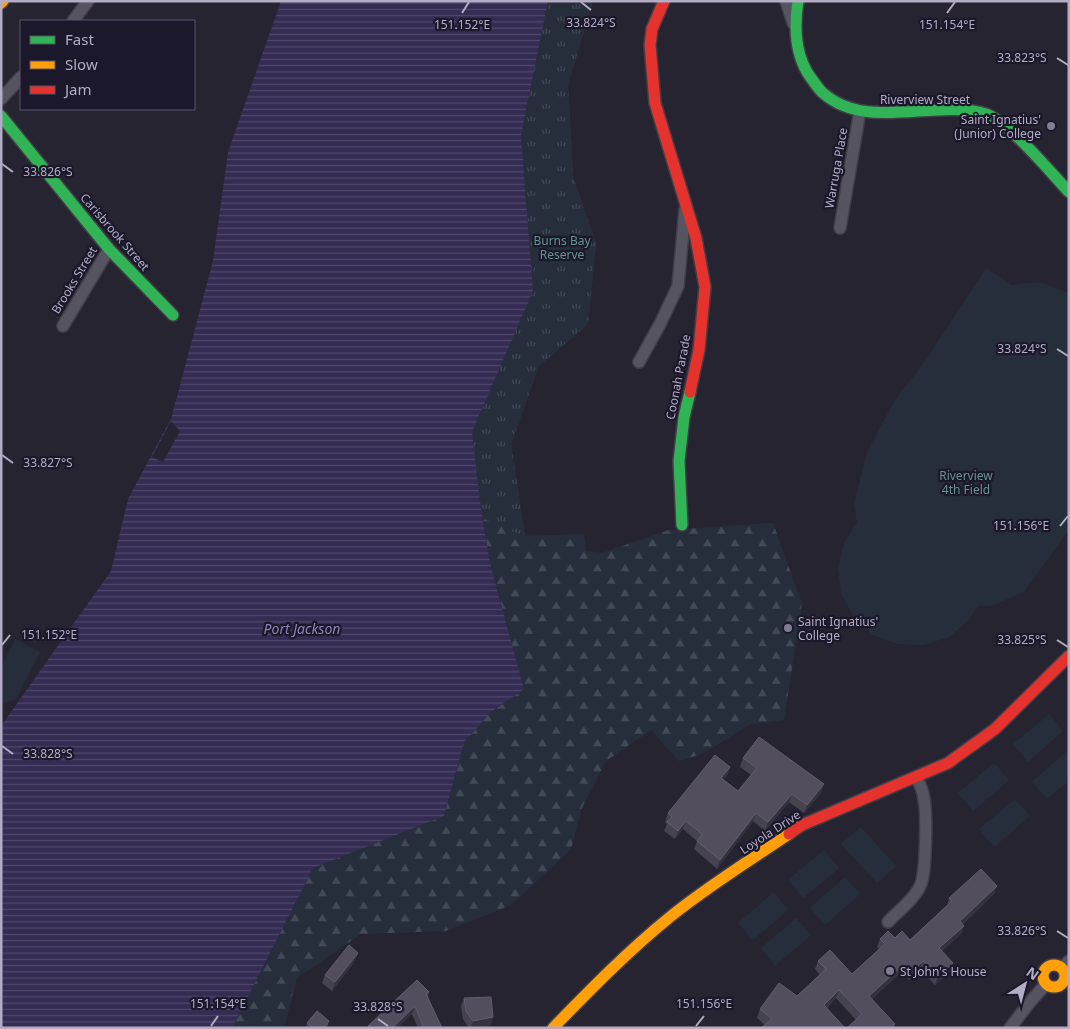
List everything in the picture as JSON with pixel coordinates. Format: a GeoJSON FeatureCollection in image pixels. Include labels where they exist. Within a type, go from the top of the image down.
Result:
{"type":"FeatureCollection","features":[{"type":"Feature","properties":{"kind":"street"},"geometry":{"type":"LineString","coordinates":[[74,20],[88,1]]}},
{"type":"Feature","properties":{"kind":"street","name":"Coonah Parade"},"geometry":{"type":"LineString","coordinates":[[664,1],[652,29],[650,46],[655,103],[696,238],[704,287],[699,350],[684,417],[679,461],[682,525]]}},
{"type":"Feature","properties":{"kind":"street","name":"Riverview Street"},"geometry":{"type":"LineString","coordinates":[[786,1],[796,32],[802,62],[816,86],[835,101],[860,111],[890,113],[957,110],[987,114],[998,120],[1009,130],[1069,192]]}},
{"type":"Feature","properties":{"kind":"street","name":"Riverview Street"},"geometry":{"type":"LineString","coordinates":[[796,32],[798,1]]}},
{"type":"Feature","properties":{"kind":"street"},"geometry":{"type":"LineString","coordinates":[[1,99],[20,78]]}},
{"type":"Feature","properties":{"kind":"street","name":"Warruga Place"},"geometry":{"type":"LineString","coordinates":[[840,228],[860,111]]}},
{"type":"Feature","properties":{"kind":"street","name":"Carisbrook Street"},"geometry":{"type":"LineString","coordinates":[[1,116],[109,249],[173,315]]}},
{"type":"Feature","properties":{"kind":"street","name":"Coonah Parade"},"geometry":{"type":"LineString","coordinates":[[639,362],[678,286],[686,206]]}},
{"type":"Feature","properties":{"kind":"street","name":"Brooks Street"},"geometry":{"type":"LineString","coordinates":[[62,326],[109,249]]}},
{"type":"Feature","properties":{"kind":"street","name":"Loyola Drive"},"geometry":{"type":"LineString","coordinates":[[553,1028],[595,985],[669,918],[698,896],[802,826],[948,763],[995,729],[1069,656]]}},
{"type":"Feature","properties":{"kind":"street"},"geometry":{"type":"LineString","coordinates":[[888,922],[915,894],[921,884],[925,812],[922,788],[916,777]]}},
{"type":"Feature","properties":{"kind":"street"},"geometry":{"type":"LineString","coordinates":[[1051,965],[1065,965],[1062,984],[1056,987],[1046,984],[1043,977],[1045,970],[1051,965]]}},
{"type":"Feature","properties":{"kind":"street"},"geometry":{"type":"LineString","coordinates":[[1010,1028],[1046,984]]}},
{"type":"Feature","properties":{"kind":"green space"},"geometry":{"type":"Polygon","coordinates":[[[548,1],[593,1],[568,84],[573,176],[596,244],[588,324],[539,366],[511,444],[525,536],[584,534],[586,551],[602,553],[669,530],[773,523],[802,604],[784,720],[751,724],[702,754],[679,761],[651,730],[606,761],[582,808],[571,849],[511,905],[446,931],[361,934],[297,978],[284,1028],[232,1028],[313,868],[444,816],[464,742],[491,712],[524,689],[491,567],[482,518],[472,432],[533,291],[548,1]]]}},
{"type":"Feature","properties":{"kind":"green space","name":"Burns Bay Reserve"},"geometry":{"type":"Polygon","coordinates":[[[548,1],[593,1],[568,84],[573,176],[596,244],[588,324],[539,366],[511,444],[525,537],[482,518],[472,432],[533,291],[521,135],[548,1]]]}},
{"type":"Feature","properties":{"kind":"green space","name":"Riverview 4th Field"},"geometry":{"type":"Polygon","coordinates":[[[986,268],[1011,285],[1040,282],[1069,293],[1069,530],[1024,592],[991,606],[978,606],[969,620],[949,637],[924,645],[898,644],[873,635],[854,617],[841,594],[838,567],[844,543],[857,523],[854,504],[867,452],[895,400],[926,360],[986,268]]]}},
{"type":"Feature","properties":{"kind":"green space"},"geometry":{"type":"Polygon","coordinates":[[[15,639],[40,652],[16,699],[5,703],[1,702],[1,667],[15,639]]]}},
{"type":"Feature","properties":{"kind":"green space"},"geometry":{"type":"Polygon","coordinates":[[[1049,714],[1063,731],[1028,762],[1013,744],[1049,714]]]}},
{"type":"Feature","properties":{"kind":"green space"},"geometry":{"type":"Polygon","coordinates":[[[1067,751],[1069,753],[1069,781],[1047,799],[1032,782],[1067,751]]]}},
{"type":"Feature","properties":{"kind":"green space"},"geometry":{"type":"Polygon","coordinates":[[[994,763],[1009,780],[973,811],[958,793],[994,763]]]}},
{"type":"Feature","properties":{"kind":"green space"},"geometry":{"type":"Polygon","coordinates":[[[1015,799],[1030,816],[994,847],[979,829],[1015,799]]]}},
{"type":"Feature","properties":{"kind":"green space"},"geometry":{"type":"Polygon","coordinates":[[[861,827],[896,866],[877,883],[841,844],[861,827]]]}},
{"type":"Feature","properties":{"kind":"green space"},"geometry":{"type":"Polygon","coordinates":[[[824,850],[839,868],[803,898],[788,880],[824,850]]]}},
{"type":"Feature","properties":{"kind":"green space"},"geometry":{"type":"Polygon","coordinates":[[[845,877],[860,894],[825,925],[810,908],[845,877]]]}},
{"type":"Feature","properties":{"kind":"green space"},"geometry":{"type":"Polygon","coordinates":[[[774,892],[788,910],[753,940],[738,923],[774,892]]]}},
{"type":"Feature","properties":{"kind":"green space"},"geometry":{"type":"Polygon","coordinates":[[[796,918],[811,935],[775,966],[761,948],[796,918]]]}},
{"type":"Feature","properties":{"kind":"water","name":"Port Jackson"},"geometry":{"type":"Polygon","coordinates":[[[281,1],[548,1],[521,135],[533,291],[472,432],[482,518],[491,567],[524,689],[491,712],[464,742],[444,816],[313,868],[232,1028],[1,1028],[1,726],[111,571],[128,499],[171,419],[213,261],[228,152],[281,1]]]}},
{"type":"Feature","properties":{"kind":"pier"},"geometry":{"type":"Polygon","coordinates":[[[171,421],[180,431],[163,462],[152,457],[171,421]]]}},
{"type":"Feature","properties":{"kind":"building"},"geometry":{"type":"Polygon","coordinates":[[[759,737],[824,784],[807,805],[792,794],[768,822],[756,813],[720,860],[697,841],[702,834],[686,821],[678,831],[667,822],[672,817],[668,813],[715,755],[730,767],[721,778],[738,791],[757,768],[743,758],[759,737]]]}},
{"type":"Feature","properties":{"kind":"building"},"geometry":{"type":"Polygon","coordinates":[[[981,869],[997,886],[960,921],[964,926],[939,948],[953,963],[938,977],[923,961],[912,972],[904,964],[869,996],[895,1024],[891,1028],[847,1028],[862,1014],[839,990],[824,1005],[845,1028],[761,1028],[772,1019],[760,1009],[779,983],[797,996],[826,969],[818,961],[830,950],[852,974],[885,944],[880,939],[888,931],[895,938],[902,931],[910,940],[952,901],[949,898],[981,869]]]}},
{"type":"Feature","properties":{"kind":"building"},"geometry":{"type":"Polygon","coordinates":[[[349,945],[358,953],[335,982],[325,975],[349,945]]]}},
{"type":"Feature","properties":{"kind":"building"},"geometry":{"type":"Polygon","coordinates":[[[417,980],[429,992],[426,994],[442,1028],[424,1028],[415,1006],[392,1028],[370,1028],[368,1026],[417,980]]]}},
{"type":"Feature","properties":{"kind":"building"},"geometry":{"type":"Polygon","coordinates":[[[491,997],[493,1017],[473,1021],[466,1011],[464,998],[491,997]]]}},
{"type":"Feature","properties":{"kind":"building"},"geometry":{"type":"Polygon","coordinates":[[[317,1011],[329,1021],[324,1028],[313,1028],[307,1023],[317,1011]]]}},
{"type":"Feature","properties":{"kind":"traffic: fast"},"geometry":{"type":"LineString","coordinates":[[798,1],[796,31],[799,51],[806,69],[823,93],[841,104],[860,110],[880,113],[945,109],[966,110],[986,114],[1018,137],[1069,192]]}},
{"type":"Feature","properties":{"kind":"traffic: fast"},"geometry":{"type":"LineString","coordinates":[[1,116],[109,249],[173,315]]}},
{"type":"Feature","properties":{"kind":"traffic: fast"},"geometry":{"type":"LineString","coordinates":[[682,525],[679,461],[684,417],[690,392]]}},
{"type":"Feature","properties":{"kind":"traffic: slow"},"geometry":{"type":"LineString","coordinates":[[553,1028],[595,985],[654,930],[713,885],[789,834]]}},
{"type":"Feature","properties":{"kind":"traffic: slow"},"geometry":{"type":"LineString","coordinates":[[1054,965],[1062,968],[1065,976],[1062,984],[1054,987],[1046,984],[1043,976],[1046,968],[1054,965]]}},
{"type":"Feature","properties":{"kind":"traffic: jam"},"geometry":{"type":"LineString","coordinates":[[664,1],[652,29],[650,45],[655,103],[696,238],[705,287],[699,350],[690,392]]}},
{"type":"Feature","properties":{"kind":"traffic: jam"},"geometry":{"type":"LineString","coordinates":[[789,834],[802,825],[948,763],[995,729],[1069,656]]}},
{"type":"Feature","properties":{"kind":"place","name":"Saint Ignatius' (Junior) College"},"geometry":{"type":"Point","coordinates":[1051,126]}},
{"type":"Feature","properties":{"kind":"place","name":"Saint Ignatius' College"},"geometry":{"type":"Point","coordinates":[788,628]}},
{"type":"Feature","properties":{"kind":"place","name":"St John's House"},"geometry":{"type":"Point","coordinates":[890,971]}}]}
